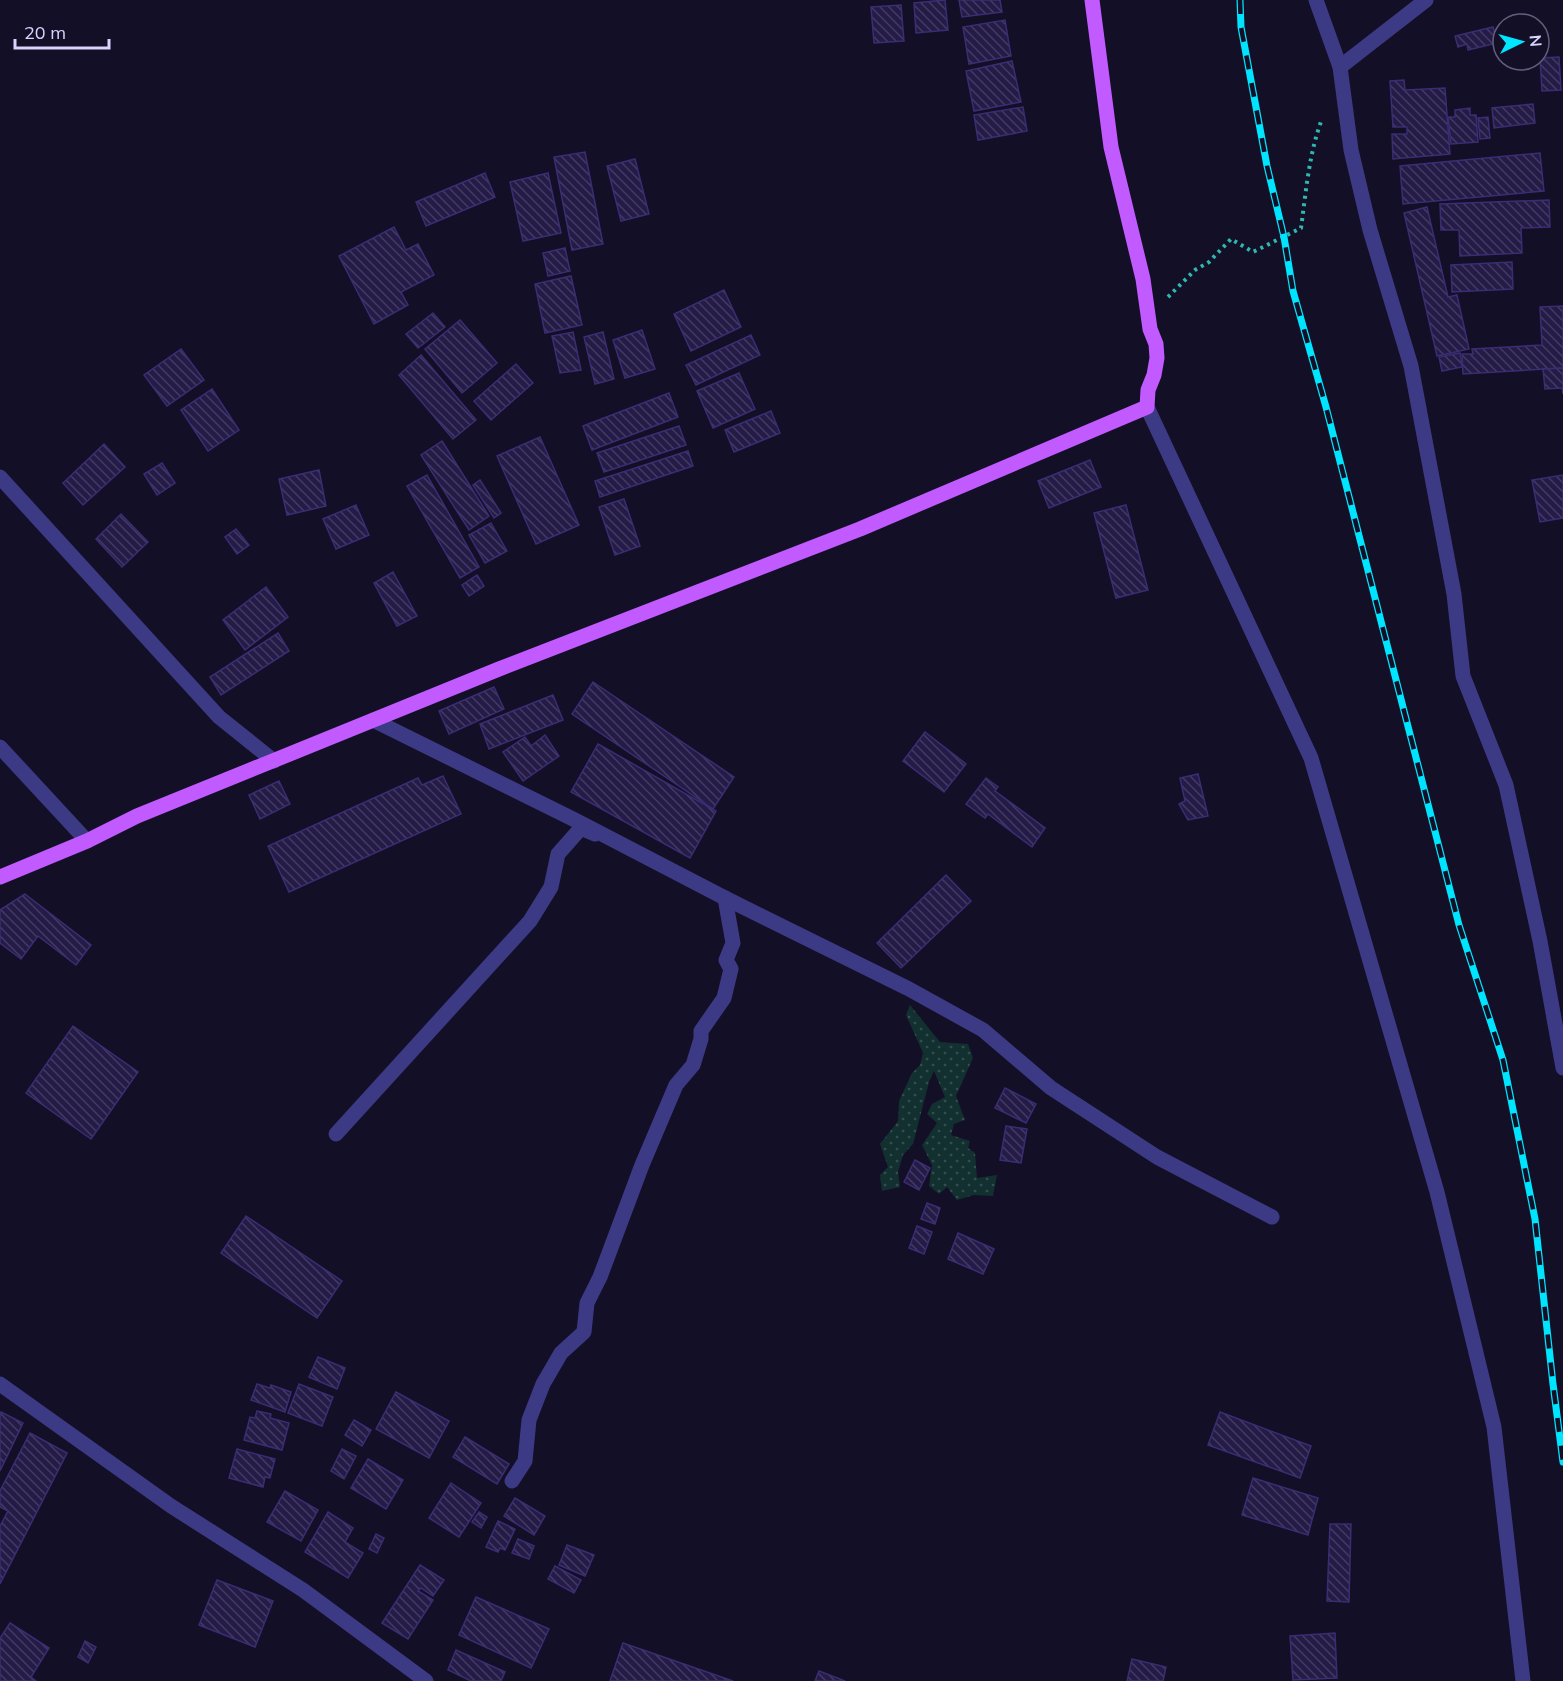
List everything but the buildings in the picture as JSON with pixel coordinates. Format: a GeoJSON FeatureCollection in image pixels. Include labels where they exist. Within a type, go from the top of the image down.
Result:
{"type":"FeatureCollection","features":[{"type":"Feature","properties":{"kind":"main road"},"geometry":{"type":"LineString","coordinates":[[0,877],[87,841],[137,816],[499,669],[860,529],[1148,407],[1148,390],[1157,358],[1156,344],[1150,329],[1143,279],[1111,147],[1092,0]]}},
{"type":"Feature","properties":{"kind":"street"},"geometry":{"type":"LineString","coordinates":[[1316,0],[1340,67],[1351,150],[1370,230],[1411,366],[1455,594],[1463,676],[1506,785],[1540,940],[1563,1068]]}},
{"type":"Feature","properties":{"kind":"street"},"geometry":{"type":"LineString","coordinates":[[1340,67],[1426,0]]}},
{"type":"Feature","properties":{"kind":"street"},"geometry":{"type":"LineString","coordinates":[[1148,407],[1311,758],[1437,1192],[1494,1427],[1523,1681]]}},
{"type":"Feature","properties":{"kind":"street"},"geometry":{"type":"LineString","coordinates":[[0,477],[219,717],[274,761]]}},
{"type":"Feature","properties":{"kind":"street"},"geometry":{"type":"LineString","coordinates":[[373,720],[909,989],[983,1030],[1051,1088],[1157,1157],[1272,1218]]}},
{"type":"Feature","properties":{"kind":"street"},"geometry":{"type":"LineString","coordinates":[[0,747],[87,841]]}},
{"type":"Feature","properties":{"kind":"street"},"geometry":{"type":"LineString","coordinates":[[336,1134],[530,921],[551,886],[558,854],[581,828],[615,841]]}},
{"type":"Feature","properties":{"kind":"street"},"geometry":{"type":"LineString","coordinates":[[512,1481],[525,1461],[529,1420],[543,1384],[561,1353],[584,1332],[587,1303],[600,1277],[624,1211],[633,1195],[642,1165],[676,1085],[693,1065],[701,1039],[701,1031],[724,998],[731,969],[726,960],[732,942],[725,898]]}},
{"type":"Feature","properties":{"kind":"street"},"geometry":{"type":"LineString","coordinates":[[0,1384],[171,1506],[303,1590],[426,1681]]}},
{"type":"Feature","properties":{"kind":"path"},"geometry":{"type":"LineString","coordinates":[[1150,329],[1161,302],[1176,291],[1195,270],[1209,262],[1231,239],[1254,252],[1301,228],[1317,131],[1325,110]]}},
{"type":"Feature","properties":{"kind":"green space"},"geometry":{"type":"Polygon","coordinates":[[[910,1005],[940,1042],[968,1044],[973,1058],[956,1096],[965,1120],[954,1124],[951,1135],[970,1141],[968,1148],[975,1153],[977,1178],[997,1175],[993,1196],[974,1195],[957,1200],[947,1187],[939,1194],[929,1186],[932,1165],[922,1145],[937,1123],[927,1114],[932,1104],[945,1097],[934,1071],[913,1144],[903,1155],[898,1172],[900,1187],[882,1191],[880,1175],[888,1167],[880,1144],[898,1121],[899,1101],[912,1073],[920,1065],[923,1053],[906,1015],[910,1005]]]}},
{"type":"Feature","properties":{"kind":"railway"},"geometry":{"type":"LineString","coordinates":[[1240,0],[1241,27],[1293,291],[1326,407],[1459,925],[1503,1060],[1535,1219],[1563,1462]]}}]}
